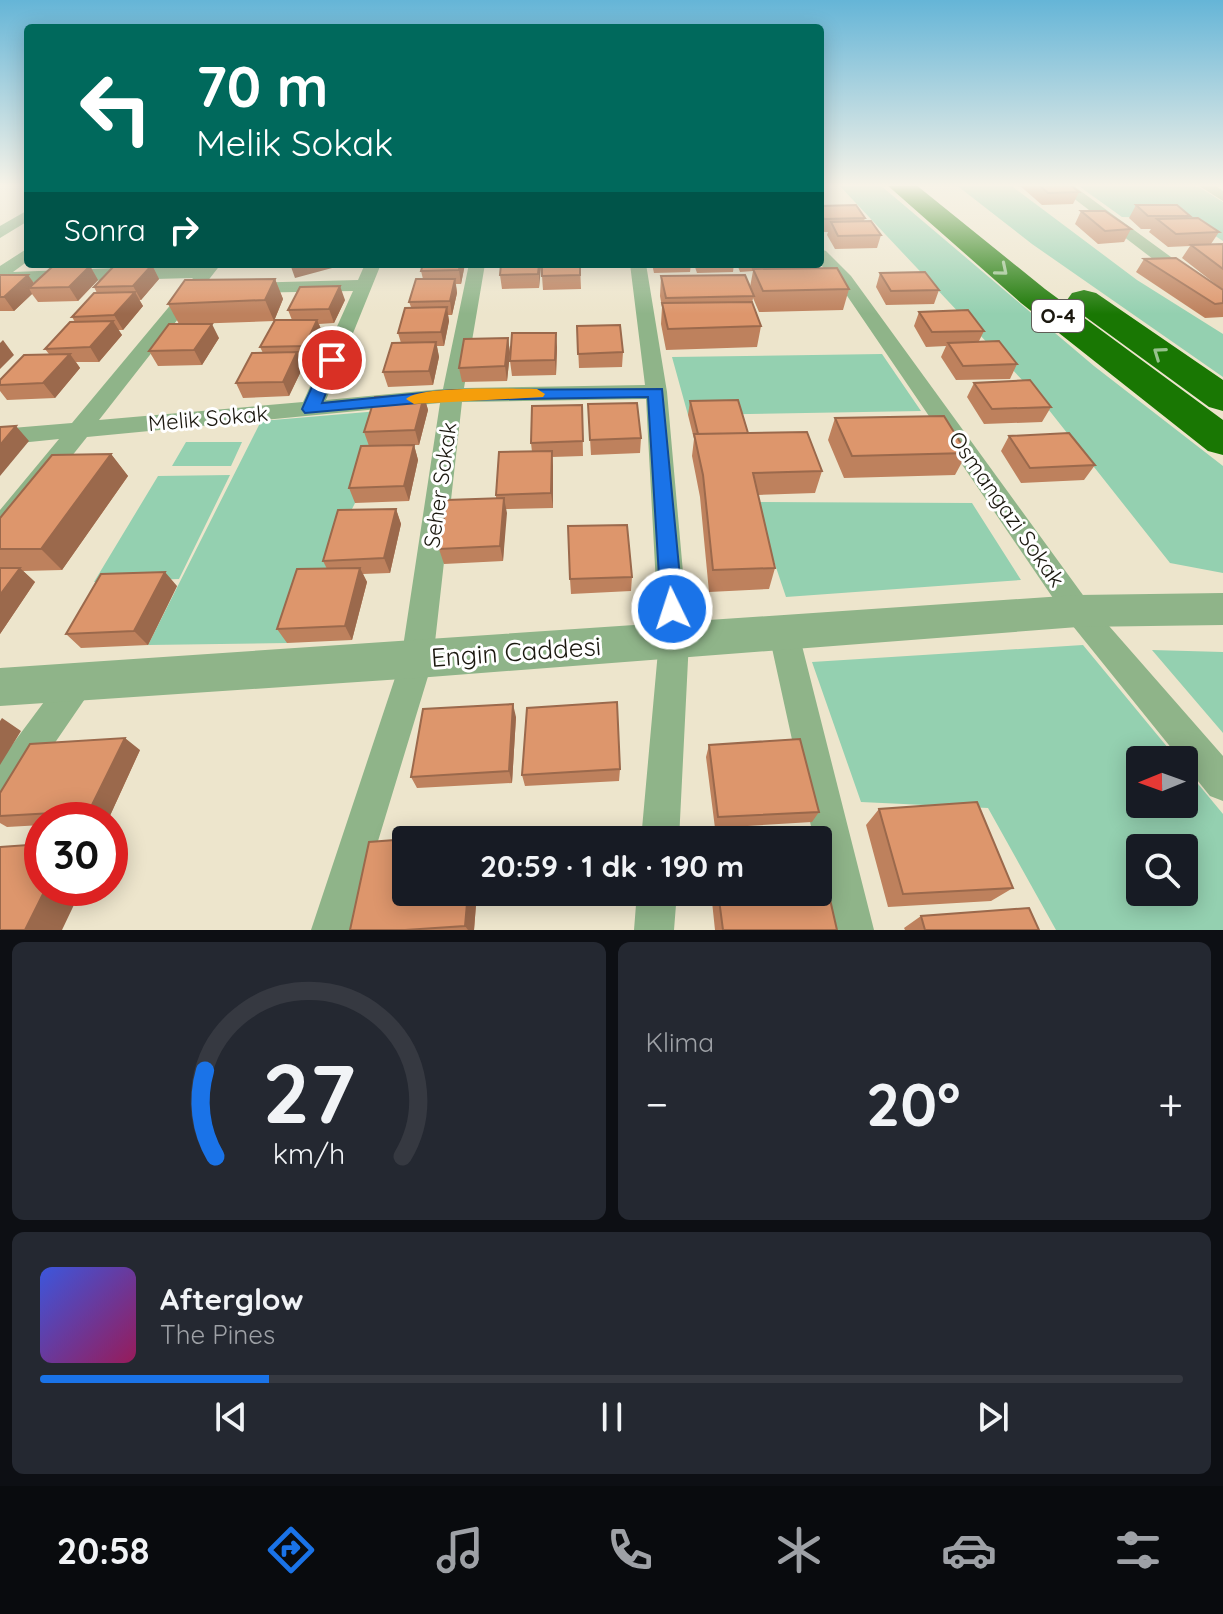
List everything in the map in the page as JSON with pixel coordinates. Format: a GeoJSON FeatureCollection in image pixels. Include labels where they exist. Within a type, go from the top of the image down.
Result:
{"type":"FeatureCollection","features":[{"type":"Feature","properties":{"kind":"highway","name":"O-4"},"geometry":{"type":"LineString","coordinates":[[951,227],[1033,296],[1223,441]]}},
{"type":"Feature","properties":{"kind":"highway","name":"O-4"},"geometry":{"type":"LineString","coordinates":[[989,227],[1072,292],[1223,398]]}},
{"type":"Feature","properties":{"kind":"street"},"geometry":{"type":"LineString","coordinates":[[1120,227],[1223,304]]}},
{"type":"Feature","properties":{"kind":"street"},"geometry":{"type":"LineString","coordinates":[[0,276],[24,256]]}},
{"type":"Feature","properties":{"kind":"street","name":"Osmangazi Sokak"},"geometry":{"type":"LineString","coordinates":[[824,258],[845,280],[1078,611],[1223,783]]}},
{"type":"Feature","properties":{"kind":"street"},"geometry":{"type":"LineString","coordinates":[[311,409],[371,268]]}},
{"type":"Feature","properties":{"kind":"street","name":"Seher Sokak"},"geometry":{"type":"LineString","coordinates":[[331,930],[417,660],[452,395],[476,268]]}},
{"type":"Feature","properties":{"kind":"street"},"geometry":{"type":"LineString","coordinates":[[0,276],[363,285]]}},
{"type":"Feature","properties":{"kind":"street"},"geometry":{"type":"LineString","coordinates":[[646,277],[674,640],[661,826]]}},
{"type":"Feature","properties":{"kind":"street"},"geometry":{"type":"LineString","coordinates":[[0,528],[210,280]]}},
{"type":"Feature","properties":{"kind":"street"},"geometry":{"type":"LineString","coordinates":[[814,281],[845,280]]}},
{"type":"Feature","properties":{"kind":"street","name":"Melik Sokak"},"geometry":{"type":"LineString","coordinates":[[0,437],[452,395],[656,392]]}},
{"type":"Feature","properties":{"kind":"street","name":"Engin Caddesi"},"geometry":{"type":"LineString","coordinates":[[0,687],[1078,611],[1223,609]]}},
{"type":"Feature","properties":{"kind":"street"},"geometry":{"type":"LineString","coordinates":[[783,630],[854,930]]}},
{"type":"Feature","properties":{"kind":"street"},"geometry":{"type":"LineString","coordinates":[[0,791],[78,682]]}},
{"type":"Feature","properties":{"kind":"street"},"geometry":{"type":"LineString","coordinates":[[654,930],[656,906]]}},
{"type":"Feature","properties":{"kind":"green space"},"geometry":{"type":"Polygon","coordinates":[[[879,227],[930,227],[1094,366],[1223,466],[1223,573],[1170,563],[1041,400],[879,227]]]}},
{"type":"Feature","properties":{"kind":"green space"},"geometry":{"type":"Polygon","coordinates":[[[1011,227],[1067,227],[1137,280],[1223,334],[1223,377],[1011,227]]]}},
{"type":"Feature","properties":{"kind":"green space"},"geometry":{"type":"Polygon","coordinates":[[[1202,227],[1223,227],[1223,241],[1202,227]]]}},
{"type":"Feature","properties":{"kind":"green space"},"geometry":{"type":"Polygon","coordinates":[[[882,354],[921,411],[688,415],[672,357],[882,354]]]}},
{"type":"Feature","properties":{"kind":"green space"},"geometry":{"type":"Polygon","coordinates":[[[379,411],[355,503],[344,525],[330,575],[287,643],[148,645],[261,421],[379,411]]]}},
{"type":"Feature","properties":{"kind":"green space"},"geometry":{"type":"Polygon","coordinates":[[[186,442],[242,442],[231,466],[172,466],[186,442]]]}},
{"type":"Feature","properties":{"kind":"green space"},"geometry":{"type":"Polygon","coordinates":[[[230,475],[179,579],[94,582],[158,476],[230,475]]]}},
{"type":"Feature","properties":{"kind":"green space"},"geometry":{"type":"Polygon","coordinates":[[[754,502],[972,503],[1021,580],[786,597],[754,502]]]}},
{"type":"Feature","properties":{"kind":"green space"},"geometry":{"type":"Polygon","coordinates":[[[1083,645],[1166,746],[1126,746],[1126,818],[1198,818],[1198,784],[1223,814],[1223,930],[1056,930],[988,808],[861,802],[812,662],[1083,645]]]}},
{"type":"Feature","properties":{"kind":"green space"},"geometry":{"type":"Polygon","coordinates":[[[1152,650],[1223,652],[1223,733],[1152,650]]]}},
{"type":"Feature","properties":{"kind":"building"},"geometry":{"type":"Polygon","coordinates":[[[834,227],[876,227],[881,235],[838,236],[834,227]]]}},
{"type":"Feature","properties":{"kind":"building"},"geometry":{"type":"Polygon","coordinates":[[[1101,227],[1131,229],[1105,231],[1101,227]]]}},
{"type":"Feature","properties":{"kind":"building"},"geometry":{"type":"Polygon","coordinates":[[[1168,227],[1212,227],[1219,232],[1176,234],[1168,227]]]}},
{"type":"Feature","properties":{"kind":"building"},"geometry":{"type":"Polygon","coordinates":[[[1223,244],[1223,269],[1191,245],[1223,244]]]}},
{"type":"Feature","properties":{"kind":"building"},"geometry":{"type":"Polygon","coordinates":[[[1176,258],[1223,290],[1223,303],[1215,304],[1144,259],[1176,258]]]}},
{"type":"Feature","properties":{"kind":"building"},"geometry":{"type":"Polygon","coordinates":[[[51,268],[88,268],[69,287],[29,288],[51,268]]]}},
{"type":"Feature","properties":{"kind":"building"},"geometry":{"type":"Polygon","coordinates":[[[112,268],[149,268],[133,286],[94,287],[112,268]]]}},
{"type":"Feature","properties":{"kind":"building"},"geometry":{"type":"Polygon","coordinates":[[[422,268],[459,268],[459,270],[421,271],[422,268]]]}},
{"type":"Feature","properties":{"kind":"building"},"geometry":{"type":"Polygon","coordinates":[[[501,268],[539,268],[538,274],[500,275],[501,268]]]}},
{"type":"Feature","properties":{"kind":"building"},"geometry":{"type":"Polygon","coordinates":[[[542,268],[580,268],[580,275],[542,276],[542,268]]]}},
{"type":"Feature","properties":{"kind":"building"},"geometry":{"type":"Polygon","coordinates":[[[837,268],[849,289],[763,291],[753,269],[837,268]]]}},
{"type":"Feature","properties":{"kind":"building"},"geometry":{"type":"Polygon","coordinates":[[[925,272],[939,290],[891,291],[880,273],[925,272]]]}},
{"type":"Feature","properties":{"kind":"building"},"geometry":{"type":"Polygon","coordinates":[[[0,275],[28,275],[4,297],[0,297],[0,275]]]}},
{"type":"Feature","properties":{"kind":"building"},"geometry":{"type":"Polygon","coordinates":[[[745,275],[754,296],[666,298],[661,276],[745,275]]]}},
{"type":"Feature","properties":{"kind":"building"},"geometry":{"type":"Polygon","coordinates":[[[275,279],[265,300],[168,304],[185,280],[275,279]]]}},
{"type":"Feature","properties":{"kind":"building"},"geometry":{"type":"Polygon","coordinates":[[[416,279],[455,279],[450,301],[409,302],[416,279]]]}},
{"type":"Feature","properties":{"kind":"building"},"geometry":{"type":"Polygon","coordinates":[[[340,286],[329,309],[288,310],[300,287],[340,286]]]}},
{"type":"Feature","properties":{"kind":"building"},"geometry":{"type":"Polygon","coordinates":[[[135,292],[114,315],[72,317],[94,293],[135,292]]]}},
{"type":"Feature","properties":{"kind":"building"},"geometry":{"type":"Polygon","coordinates":[[[752,302],[761,326],[668,329],[662,303],[752,302]]]}},
{"type":"Feature","properties":{"kind":"building"},"geometry":{"type":"Polygon","coordinates":[[[447,307],[441,332],[398,333],[405,308],[447,307]]]}},
{"type":"Feature","properties":{"kind":"building"},"geometry":{"type":"Polygon","coordinates":[[[968,310],[984,331],[932,332],[919,312],[968,310]]]}},
{"type":"Feature","properties":{"kind":"building"},"geometry":{"type":"Polygon","coordinates":[[[275,320],[317,320],[305,346],[260,347],[275,320]]]}},
{"type":"Feature","properties":{"kind":"building"},"geometry":{"type":"Polygon","coordinates":[[[113,321],[90,347],[45,349],[70,322],[113,321]]]}},
{"type":"Feature","properties":{"kind":"building"},"geometry":{"type":"Polygon","coordinates":[[[169,324],[212,324],[194,350],[149,351],[169,324]]]}},
{"type":"Feature","properties":{"kind":"building"},"geometry":{"type":"Polygon","coordinates":[[[620,325],[623,352],[578,354],[577,326],[620,325]]]}},
{"type":"Feature","properties":{"kind":"building"},"geometry":{"type":"Polygon","coordinates":[[[512,333],[556,333],[555,360],[510,361],[512,333]]]}},
{"type":"Feature","properties":{"kind":"building"},"geometry":{"type":"Polygon","coordinates":[[[508,338],[505,366],[459,368],[464,339],[508,338]]]}},
{"type":"Feature","properties":{"kind":"building"},"geometry":{"type":"Polygon","coordinates":[[[999,341],[1017,364],[963,366],[948,343],[999,341]]]}},
{"type":"Feature","properties":{"kind":"building"},"geometry":{"type":"Polygon","coordinates":[[[436,342],[429,371],[383,372],[392,343],[436,342]]]}},
{"type":"Feature","properties":{"kind":"building"},"geometry":{"type":"Polygon","coordinates":[[[297,352],[283,382],[236,383],[252,353],[297,352]]]}},
{"type":"Feature","properties":{"kind":"building"},"geometry":{"type":"Polygon","coordinates":[[[70,354],[43,383],[0,385],[0,380],[24,355],[70,354]]]}},
{"type":"Feature","properties":{"kind":"building"},"geometry":{"type":"Polygon","coordinates":[[[1030,380],[1051,407],[992,409],[974,383],[1030,380]]]}},
{"type":"Feature","properties":{"kind":"building"},"geometry":{"type":"Polygon","coordinates":[[[424,396],[415,430],[364,432],[375,397],[424,396]]]}},
{"type":"Feature","properties":{"kind":"building"},"geometry":{"type":"Polygon","coordinates":[[[738,400],[748,433],[698,434],[690,401],[738,400]]]}},
{"type":"Feature","properties":{"kind":"building"},"geometry":{"type":"Polygon","coordinates":[[[637,403],[641,438],[590,440],[588,404],[637,403]]]}},
{"type":"Feature","properties":{"kind":"building"},"geometry":{"type":"Polygon","coordinates":[[[582,405],[583,441],[531,443],[532,406],[582,405]]]}},
{"type":"Feature","properties":{"kind":"building"},"geometry":{"type":"Polygon","coordinates":[[[944,416],[967,453],[852,456],[835,418],[944,416]]]}},
{"type":"Feature","properties":{"kind":"building"},"geometry":{"type":"Polygon","coordinates":[[[16,426],[0,445],[0,427],[16,426]]]}},
{"type":"Feature","properties":{"kind":"building"},"geometry":{"type":"Polygon","coordinates":[[[807,432],[822,471],[753,473],[775,568],[713,570],[703,475],[694,434],[807,432]]]}},
{"type":"Feature","properties":{"kind":"building"},"geometry":{"type":"Polygon","coordinates":[[[1069,433],[1095,465],[1030,468],[1009,436],[1069,433]]]}},
{"type":"Feature","properties":{"kind":"building"},"geometry":{"type":"Polygon","coordinates":[[[414,445],[404,486],[349,488],[361,446],[414,445]]]}},
{"type":"Feature","properties":{"kind":"building"},"geometry":{"type":"Polygon","coordinates":[[[552,451],[551,493],[496,495],[499,452],[552,451]]]}},
{"type":"Feature","properties":{"kind":"building"},"geometry":{"type":"Polygon","coordinates":[[[111,454],[41,549],[0,549],[0,518],[52,455],[111,454]]]}},
{"type":"Feature","properties":{"kind":"building"},"geometry":{"type":"Polygon","coordinates":[[[504,498],[500,546],[439,549],[447,500],[504,498]]]}},
{"type":"Feature","properties":{"kind":"building"},"geometry":{"type":"Polygon","coordinates":[[[396,509],[384,558],[323,561],[338,510],[396,509]]]}},
{"type":"Feature","properties":{"kind":"building"},"geometry":{"type":"Polygon","coordinates":[[[627,525],[632,577],[570,579],[568,526],[627,525]]]}},
{"type":"Feature","properties":{"kind":"building"},"geometry":{"type":"Polygon","coordinates":[[[0,568],[20,568],[0,595],[0,568]]]}},
{"type":"Feature","properties":{"kind":"building"},"geometry":{"type":"Polygon","coordinates":[[[360,568],[345,626],[277,629],[297,569],[360,568]]]}},
{"type":"Feature","properties":{"kind":"building"},"geometry":{"type":"Polygon","coordinates":[[[165,572],[134,631],[66,634],[101,574],[165,572]]]}},
{"type":"Feature","properties":{"kind":"building"},"geometry":{"type":"Polygon","coordinates":[[[617,702],[620,769],[522,775],[527,708],[617,702]]]}},
{"type":"Feature","properties":{"kind":"building"},"geometry":{"type":"Polygon","coordinates":[[[513,704],[509,771],[411,777],[423,709],[513,704]]]}},
{"type":"Feature","properties":{"kind":"building"},"geometry":{"type":"Polygon","coordinates":[[[125,738],[93,802],[24,802],[24,815],[0,816],[0,793],[30,744],[125,738]]]}},
{"type":"Feature","properties":{"kind":"building"},"geometry":{"type":"Polygon","coordinates":[[[800,739],[819,812],[718,817],[709,745],[800,739]]]}},
{"type":"Feature","properties":{"kind":"building"},"geometry":{"type":"Polygon","coordinates":[[[977,802],[1013,888],[903,894],[879,809],[977,802]]]}},
{"type":"Feature","properties":{"kind":"building"},"geometry":{"type":"Polygon","coordinates":[[[392,840],[392,906],[467,906],[465,926],[350,930],[369,842],[392,840]]]}},
{"type":"Feature","properties":{"kind":"building"},"geometry":{"type":"Polygon","coordinates":[[[24,845],[24,906],[37,906],[25,930],[0,930],[0,847],[24,845]]]}},
{"type":"Feature","properties":{"kind":"building"},"geometry":{"type":"Polygon","coordinates":[[[720,906],[832,906],[837,930],[723,930],[720,906]]]}},
{"type":"Feature","properties":{"kind":"building"},"geometry":{"type":"Polygon","coordinates":[[[1029,908],[1039,930],[925,930],[921,916],[1029,908]]]}},
{"type":"Feature","properties":{"kind":"slow traffic"},"geometry":{"type":"LineString","coordinates":[[414,399],[452,395],[537,394]]}},
{"type":"Feature","properties":{"kind":"route"},"geometry":{"type":"LineString","coordinates":[[332,360],[311,409],[452,395],[656,392],[672,609]]}}]}
